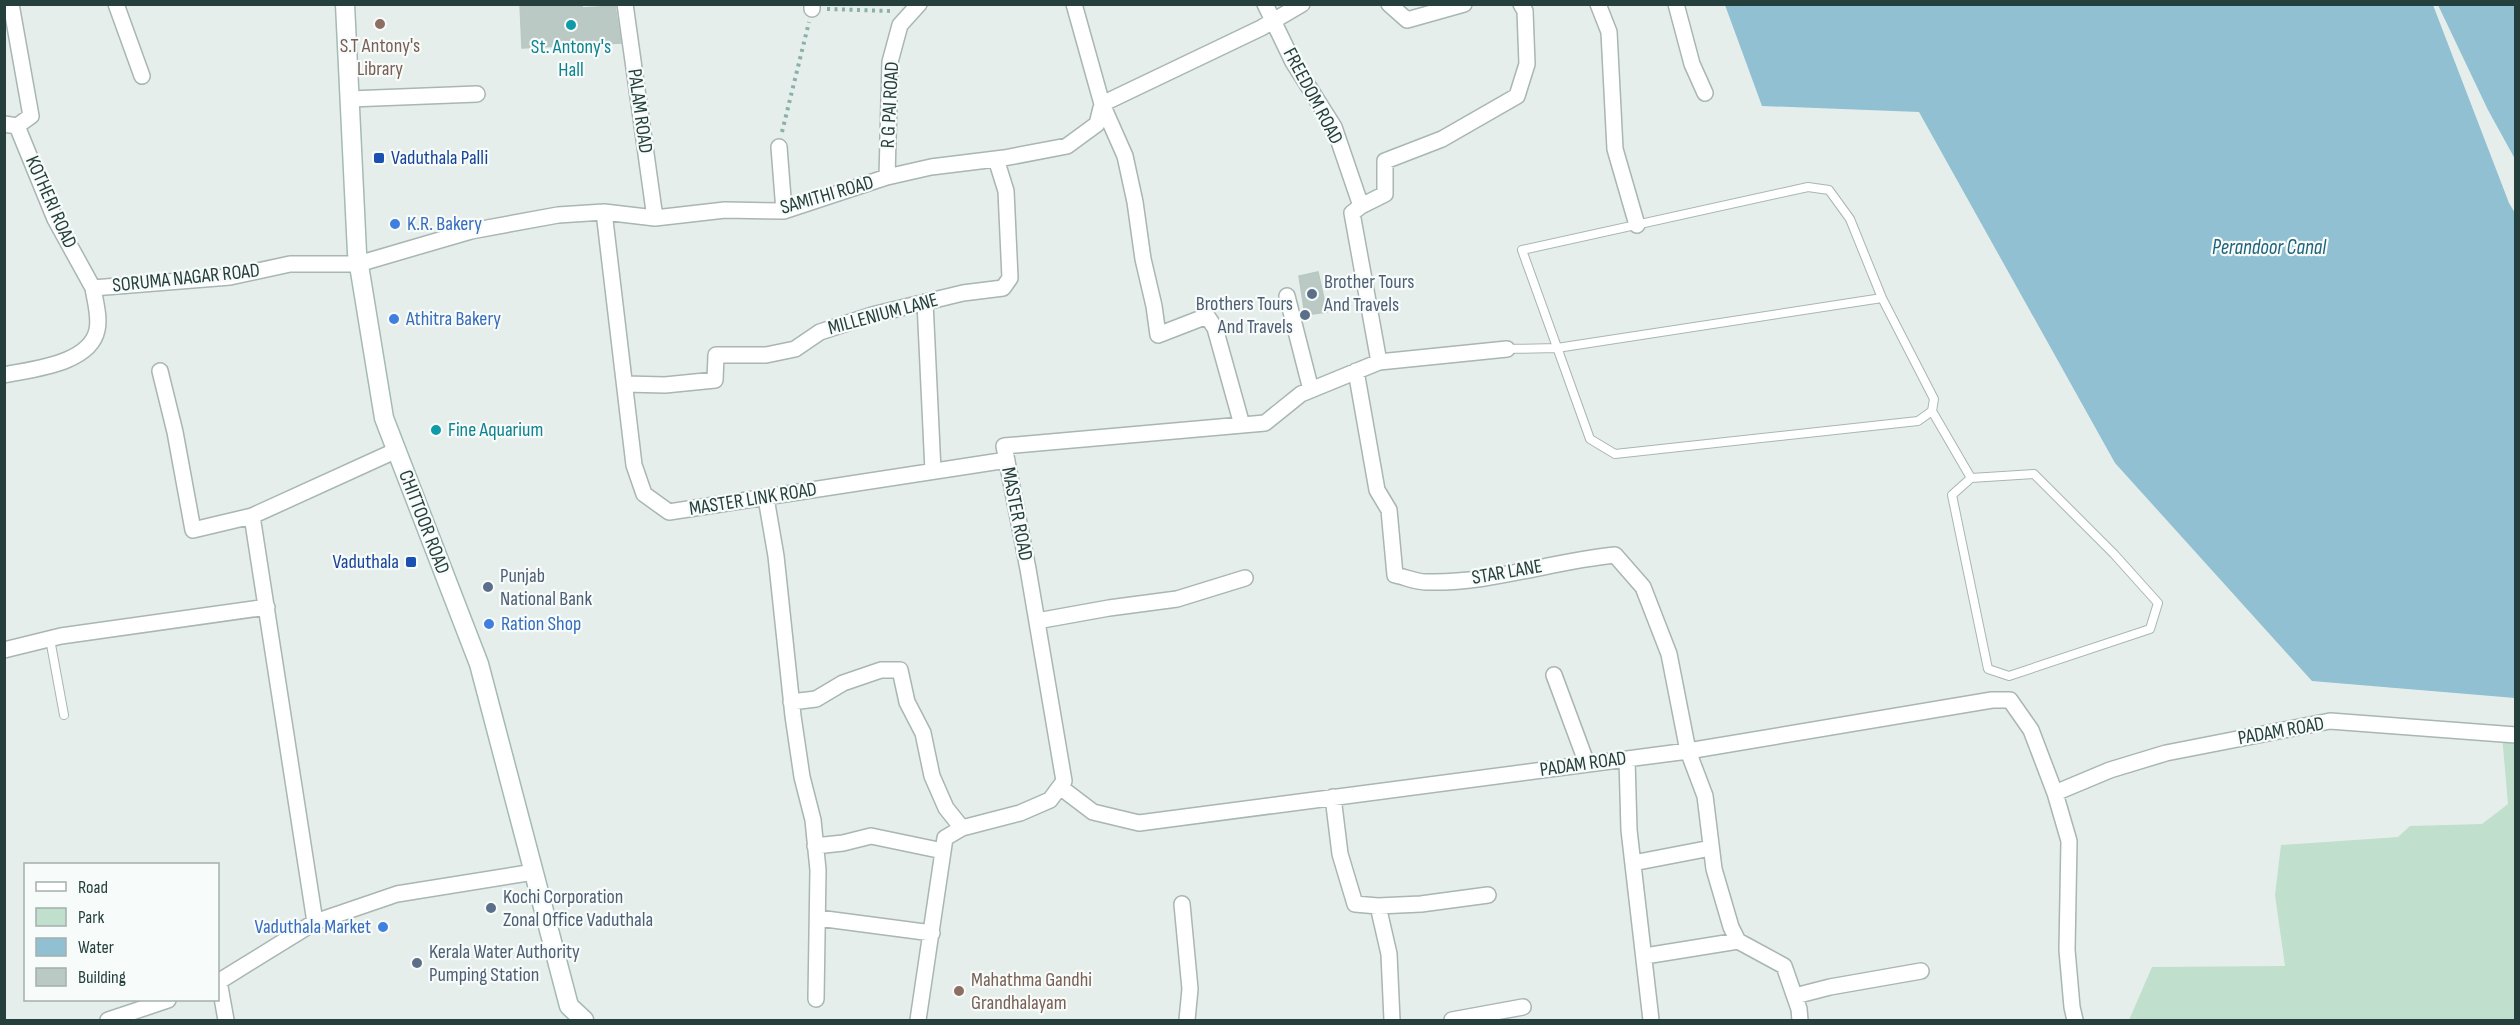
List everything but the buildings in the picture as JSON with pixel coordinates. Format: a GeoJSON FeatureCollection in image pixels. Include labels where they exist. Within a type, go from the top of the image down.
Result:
{"type":"FeatureCollection","features":[{"type":"Feature","properties":{"kind":"main road","name":"CHITTOOR ROAD"},"geometry":{"type":"LineString","coordinates":[[345,4],[358,264],[384,418],[479,664],[569,1006],[584,1020]]}},
{"type":"Feature","properties":{"kind":"street"},"geometry":{"type":"LineString","coordinates":[[11,4],[31,116],[11,125]]}},
{"type":"Feature","properties":{"kind":"street"},"geometry":{"type":"LineString","coordinates":[[116,4],[141,76]]}},
{"type":"Feature","properties":{"kind":"street","name":"PALAM ROAD"},"geometry":{"type":"LineString","coordinates":[[624,4],[655,218]]}},
{"type":"Feature","properties":{"kind":"street"},"geometry":{"type":"LineString","coordinates":[[1074,4],[1102,104],[1125,156],[1136,201],[1143,259],[1158,335],[1207,316],[1215,328],[1242,425]]}},
{"type":"Feature","properties":{"kind":"street","name":"FREEDOM ROAD"},"geometry":{"type":"LineString","coordinates":[[1265,4],[1317,104],[1334,127],[1360,206],[1352,213],[1379,362]]}},
{"type":"Feature","properties":{"kind":"street"},"geometry":{"type":"LineString","coordinates":[[1102,104],[1273,21],[1302,4]]}},
{"type":"Feature","properties":{"kind":"street"},"geometry":{"type":"LineString","coordinates":[[1389,4],[1407,20],[1464,4]]}},
{"type":"Feature","properties":{"kind":"street"},"geometry":{"type":"LineString","coordinates":[[1360,206],[1385,195],[1385,161],[1442,139],[1517,96],[1527,63],[1525,11],[1521,4]]}},
{"type":"Feature","properties":{"kind":"street"},"geometry":{"type":"LineString","coordinates":[[1599,4],[1610,32],[1614,149],[1637,225]]}},
{"type":"Feature","properties":{"kind":"street"},"geometry":{"type":"LineString","coordinates":[[1676,4],[1692,64],[1705,93]]}},
{"type":"Feature","properties":{"kind":"street","name":"R G PAI ROAD"},"geometry":{"type":"LineString","coordinates":[[887,177],[890,62],[900,26],[916,8]]}},
{"type":"Feature","properties":{"kind":"street"},"geometry":{"type":"LineString","coordinates":[[350,99],[477,94]]}},
{"type":"Feature","properties":{"kind":"street","name":"SAMITHI ROAD"},"geometry":{"type":"LineString","coordinates":[[358,264],[471,231],[558,215],[604,212],[655,218],[725,210],[784,211],[887,177],[931,167],[996,159],[1067,146],[1097,124],[1102,104]]}},
{"type":"Feature","properties":{"kind":"street","name":"KOTHERI ROAD"},"geometry":{"type":"LineString","coordinates":[[11,125],[55,219],[93,288]]}},
{"type":"Feature","properties":{"kind":"street"},"geometry":{"type":"LineString","coordinates":[[779,147],[784,211]]}},
{"type":"Feature","properties":{"kind":"street","name":"MILLENIUM LANE"},"geometry":{"type":"LineString","coordinates":[[625,384],[665,385],[715,380],[716,356],[766,355],[795,350],[820,332],[872,315],[963,293],[1003,288],[1010,278],[1006,191],[996,159]]}},
{"type":"Feature","properties":{"kind":"street","name":"MASTER LINK ROAD"},"geometry":{"type":"LineString","coordinates":[[604,212],[634,465],[644,494],[669,512],[1006,460]]}},
{"type":"Feature","properties":{"kind":"street","name":"SORUMA NAGAR ROAD"},"geometry":{"type":"LineString","coordinates":[[4,375],[67,360],[80,354],[93,341],[97,330],[93,288],[230,277],[290,264],[358,264]]}},
{"type":"Feature","properties":{"kind":"street"},"geometry":{"type":"LineString","coordinates":[[1287,296],[1311,390]]}},
{"type":"Feature","properties":{"kind":"street"},"geometry":{"type":"LineString","coordinates":[[925,302],[933,471]]}},
{"type":"Feature","properties":{"kind":"street","name":"MASTER ROAD"},"geometry":{"type":"LineString","coordinates":[[1060,787],[1064,781],[1004,446],[1265,423],[1301,393],[1379,362],[1508,349]]}},
{"type":"Feature","properties":{"kind":"street"},"geometry":{"type":"LineString","coordinates":[[160,370],[175,432],[193,530],[252,516],[397,450]]}},
{"type":"Feature","properties":{"kind":"street","name":"STAR LANE"},"geometry":{"type":"LineString","coordinates":[[1356,371],[1377,490],[1389,510],[1395,575],[1425,582],[1484,578],[1577,558],[1614,555],[1643,587],[1669,654],[1688,751]]}},
{"type":"Feature","properties":{"kind":"street"},"geometry":{"type":"LineString","coordinates":[[766,498],[776,556],[791,702],[802,777],[813,820],[818,918],[816,999]]}},
{"type":"Feature","properties":{"kind":"street"},"geometry":{"type":"LineString","coordinates":[[252,516],[315,922]]}},
{"type":"Feature","properties":{"kind":"street"},"geometry":{"type":"LineString","coordinates":[[1037,621],[1177,599],[1245,578]]}},
{"type":"Feature","properties":{"kind":"street"},"geometry":{"type":"LineString","coordinates":[[4,650],[50,639],[267,607]]}},
{"type":"Feature","properties":{"kind":"street"},"geometry":{"type":"LineString","coordinates":[[791,702],[816,699],[843,683],[880,670],[900,670],[906,702],[923,733],[932,776],[946,808],[962,828]]}},
{"type":"Feature","properties":{"kind":"street"},"geometry":{"type":"LineString","coordinates":[[1554,675],[1587,764]]}},
{"type":"Feature","properties":{"kind":"street","name":"PADAM ROAD"},"geometry":{"type":"LineString","coordinates":[[1060,787],[1093,812],[1139,823],[1688,751],[1992,700],[2010,700],[2031,730],[2055,792],[2069,841],[2067,950],[2075,1020]]}},
{"type":"Feature","properties":{"kind":"street","name":"PADAM ROAD"},"geometry":{"type":"LineString","coordinates":[[2055,792],[2110,770],[2166,753],[2330,721],[2516,735]]}},
{"type":"Feature","properties":{"kind":"street"},"geometry":{"type":"LineString","coordinates":[[1688,751],[1705,796],[1714,869],[1731,927],[1738,941],[1784,966],[1795,996],[1800,1020]]}},
{"type":"Feature","properties":{"kind":"street"},"geometry":{"type":"LineString","coordinates":[[1627,759],[1629,830],[1651,1020]]}},
{"type":"Feature","properties":{"kind":"street"},"geometry":{"type":"LineString","coordinates":[[918,1020],[945,838],[962,828],[1020,813],[1050,801],[1060,787]]}},
{"type":"Feature","properties":{"kind":"street"},"geometry":{"type":"LineString","coordinates":[[1333,797],[1340,854],[1355,904],[1378,906],[1421,904],[1488,895]]}},
{"type":"Feature","properties":{"kind":"street"},"geometry":{"type":"LineString","coordinates":[[815,846],[843,843],[871,836],[943,851]]}},
{"type":"Feature","properties":{"kind":"street"},"geometry":{"type":"LineString","coordinates":[[1633,863],[1711,848]]}},
{"type":"Feature","properties":{"kind":"street"},"geometry":{"type":"LineString","coordinates":[[219,981],[315,922],[397,894],[534,872]]}},
{"type":"Feature","properties":{"kind":"street"},"geometry":{"type":"LineString","coordinates":[[1182,904],[1190,989],[1187,1020]]}},
{"type":"Feature","properties":{"kind":"street"},"geometry":{"type":"LineString","coordinates":[[1378,906],[1389,954],[1392,1020]]}},
{"type":"Feature","properties":{"kind":"street"},"geometry":{"type":"LineString","coordinates":[[818,918],[932,933]]}},
{"type":"Feature","properties":{"kind":"street"},"geometry":{"type":"LineString","coordinates":[[1645,956],[1738,941]]}},
{"type":"Feature","properties":{"kind":"street"},"geometry":{"type":"LineString","coordinates":[[1795,996],[1830,987],[1921,971]]}},
{"type":"Feature","properties":{"kind":"street"},"geometry":{"type":"LineString","coordinates":[[219,987],[226,1020]]}},
{"type":"Feature","properties":{"kind":"street"},"geometry":{"type":"LineString","coordinates":[[108,1020],[162,1001]]}},
{"type":"Feature","properties":{"kind":"street"},"geometry":{"type":"LineString","coordinates":[[1452,1020],[1523,1007]]}},
{"type":"Feature","properties":{"kind":"lane"},"geometry":{"type":"LineString","coordinates":[[1932,411],[1918,421],[1615,454],[1590,439],[1522,250],[1808,186],[1828,190],[1850,219],[1882,298],[1934,399],[1932,411],[1971,478]]}},
{"type":"Feature","properties":{"kind":"lane"},"geometry":{"type":"LineString","coordinates":[[1508,349],[1557,348],[1882,298]]}},
{"type":"Feature","properties":{"kind":"lane"},"geometry":{"type":"LineString","coordinates":[[2034,474],[2115,554],[2158,603],[2150,629],[2009,676],[1988,669],[1952,495],[1971,478],[2034,474]]}},
{"type":"Feature","properties":{"kind":"lane"},"geometry":{"type":"LineString","coordinates":[[50,639],[64,715]]}},
{"type":"Feature","properties":{"kind":"path"},"geometry":{"type":"LineString","coordinates":[[779,147],[812,7],[916,8]]}},
{"type":"Feature","properties":{"kind":"green space"},"geometry":{"type":"Polygon","coordinates":[[[2502,735],[2515,737],[2515,1020],[2129,1020],[2152,967],[2285,966],[2275,895],[2281,845],[2398,837],[2410,826],[2482,824],[2508,804],[2502,735]]]}},
{"type":"Feature","properties":{"kind":"water","name":"Perandoor Canal"},"geometry":{"type":"Polygon","coordinates":[[[1725,5],[2433,5],[2509,203],[2515,213],[2515,698],[2312,681],[2115,463],[1919,112],[1762,106],[1725,5]]]}},
{"type":"Feature","properties":{"kind":"water"},"geometry":{"type":"Polygon","coordinates":[[[2438,5],[2515,5],[2515,159],[2488,110],[2438,5]]]}},
{"type":"Feature","properties":{"kind":"place","name":"S.T Antony's Library"},"geometry":{"type":"Point","coordinates":[380,24]}},
{"type":"Feature","properties":{"kind":"place","name":"St. Antony's Hall"},"geometry":{"type":"Point","coordinates":[571,25]}},
{"type":"Feature","properties":{"kind":"place","name":"Vaduthala Palli"},"geometry":{"type":"Point","coordinates":[379,158]}},
{"type":"Feature","properties":{"kind":"place","name":"K.R. Bakery"},"geometry":{"type":"Point","coordinates":[395,224]}},
{"type":"Feature","properties":{"kind":"place","name":"Brother Tours And Travels"},"geometry":{"type":"Point","coordinates":[1312,294]}},
{"type":"Feature","properties":{"kind":"place","name":"Brothers Tours And Travels"},"geometry":{"type":"Point","coordinates":[1305,315]}},
{"type":"Feature","properties":{"kind":"place","name":"Athitra Bakery"},"geometry":{"type":"Point","coordinates":[394,319]}},
{"type":"Feature","properties":{"kind":"place","name":"Fine Aquarium"},"geometry":{"type":"Point","coordinates":[436,430]}},
{"type":"Feature","properties":{"kind":"place","name":"Vaduthala"},"geometry":{"type":"Point","coordinates":[411,562]}},
{"type":"Feature","properties":{"kind":"place","name":"Punjab National Bank"},"geometry":{"type":"Point","coordinates":[488,587]}},
{"type":"Feature","properties":{"kind":"place","name":"Ration Shop"},"geometry":{"type":"Point","coordinates":[489,624]}},
{"type":"Feature","properties":{"kind":"place","name":"Kochi Corporation Zonal Office Vaduthala"},"geometry":{"type":"Point","coordinates":[491,908]}},
{"type":"Feature","properties":{"kind":"place","name":"Vaduthala Market"},"geometry":{"type":"Point","coordinates":[383,927]}},
{"type":"Feature","properties":{"kind":"place","name":"Kerala Water Authority Pumping Station"},"geometry":{"type":"Point","coordinates":[417,963]}},
{"type":"Feature","properties":{"kind":"place","name":"Mahathma Gandhi Grandhalayam"},"geometry":{"type":"Point","coordinates":[959,991]}}]}
